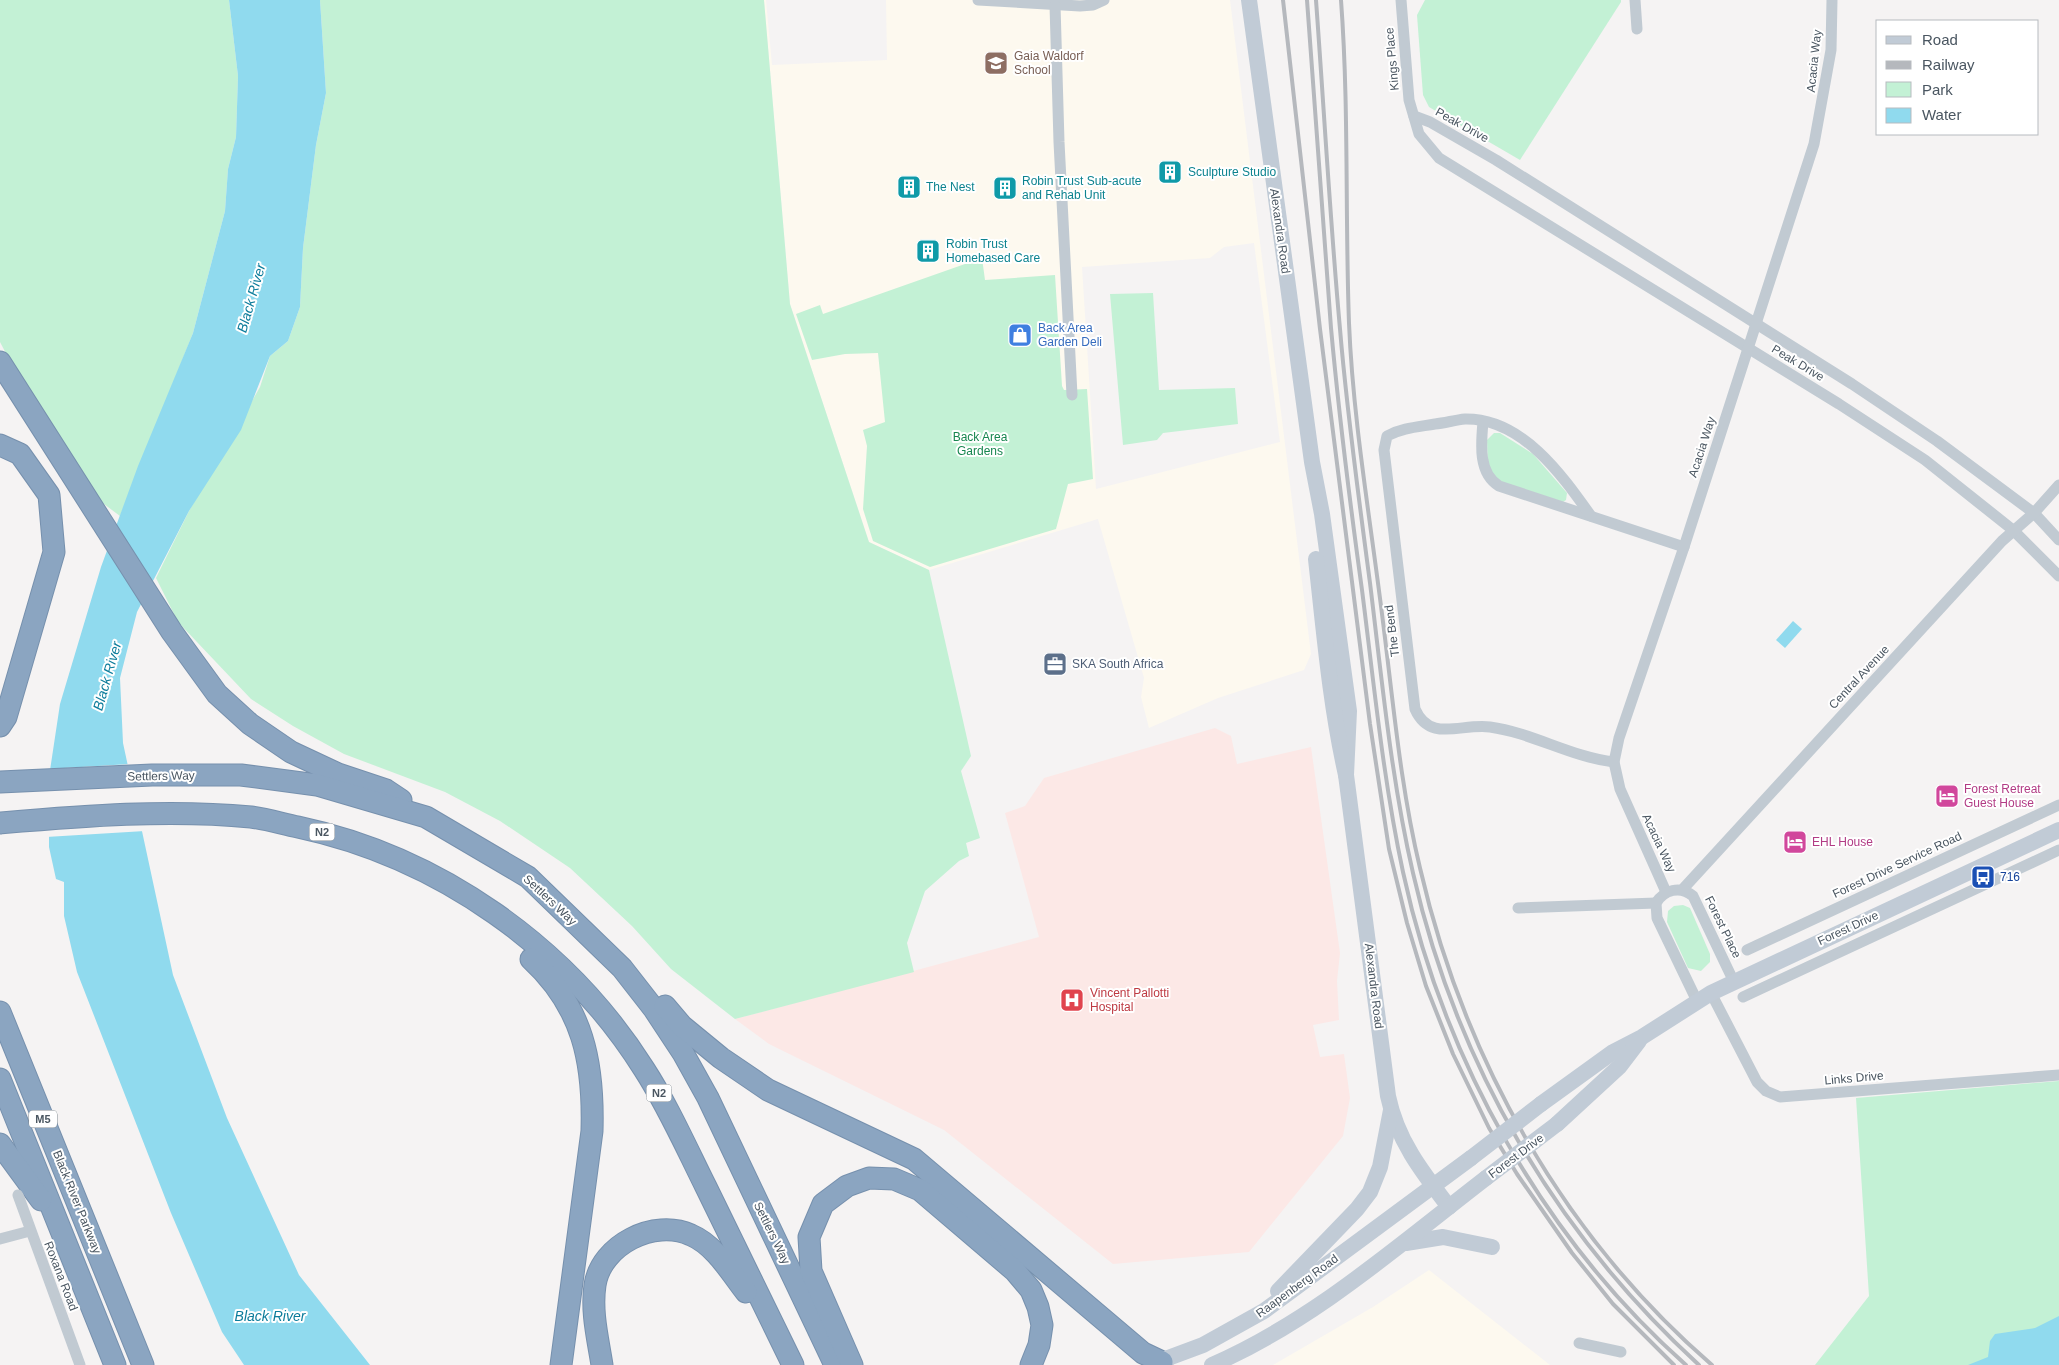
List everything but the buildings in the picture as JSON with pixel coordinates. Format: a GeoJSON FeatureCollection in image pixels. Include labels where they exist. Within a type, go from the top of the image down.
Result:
{"type":"FeatureCollection","features":[{"type":"Feature","properties":{"kind":"highway"},"geometry":{"type":"LineString","coordinates":[[0,362],[172,632],[217,694],[250,724],[291,752],[338,774],[386,790],[426,818]]}},
{"type":"Feature","properties":{"kind":"highway"},"geometry":{"type":"LineString","coordinates":[[0,445],[20,454],[49,495],[54,552],[6,717],[0,726]]}},
{"type":"Feature","properties":{"kind":"highway","name":"Settlers Way"},"geometry":{"type":"LineString","coordinates":[[0,782],[152,775],[241,775],[317,785],[426,818],[528,877],[622,968],[654,1009],[696,1076],[835,1365]]}},
{"type":"Feature","properties":{"kind":"highway","name":"N2"},"geometry":{"type":"LineString","coordinates":[[0,823],[154,812],[253,818],[327,833],[398,858],[476,901],[528,938],[566,971],[629,1046],[670,1114],[793,1365]]}},
{"type":"Feature","properties":{"kind":"highway"},"geometry":{"type":"LineString","coordinates":[[476,901],[509,939],[550,977],[580,1030],[589,1060],[593,1092],[592,1131],[560,1362]]}},
{"type":"Feature","properties":{"kind":"highway"},"geometry":{"type":"LineString","coordinates":[[622,968],[633,969],[682,1026],[721,1058],[768,1090],[914,1159],[1156,1363]]}},
{"type":"Feature","properties":{"kind":"highway","name":"Black River Parkway"},"geometry":{"type":"LineString","coordinates":[[0,1012],[143,1365]]}},
{"type":"Feature","properties":{"kind":"highway","name":"Black River Parkway"},"geometry":{"type":"LineString","coordinates":[[0,1079],[116,1365]]}},
{"type":"Feature","properties":{"kind":"highway"},"geometry":{"type":"LineString","coordinates":[[0,1144],[58,1222]]}},
{"type":"Feature","properties":{"kind":"highway"},"geometry":{"type":"LineString","coordinates":[[852,1365],[811,1271],[809,1237],[823,1204],[847,1186],[869,1178],[894,1179],[920,1190],[1015,1271],[1031,1290],[1038,1307],[1042,1325],[1039,1345],[1031,1365]]}},
{"type":"Feature","properties":{"kind":"highway"},"geometry":{"type":"LineString","coordinates":[[87,1226],[158,1365]]}},
{"type":"Feature","properties":{"kind":"highway"},"geometry":{"type":"LineString","coordinates":[[602,1365],[594,1310],[595,1283],[606,1259],[630,1238],[665,1230],[691,1235],[724,1261],[778,1334]]}},
{"type":"Feature","properties":{"kind":"main road","name":"Alexandra Road"},"geometry":{"type":"LineString","coordinates":[[1249,0],[1312,462],[1322,514],[1349,711],[1346,775],[1391,1110],[1412,1159],[1449,1207]]}},
{"type":"Feature","properties":{"kind":"main road","name":"Forest Drive"},"geometry":{"type":"LineString","coordinates":[[1432,1186],[1613,1052],[1642,1037],[1704,997],[2059,830]]}},
{"type":"Feature","properties":{"kind":"main road","name":"Forest Drive"},"geometry":{"type":"LineString","coordinates":[[1449,1207],[1557,1124],[1620,1066],[1642,1037]]}},
{"type":"Feature","properties":{"kind":"main road"},"geometry":{"type":"LineString","coordinates":[[1249,1321],[1357,1209],[1370,1192],[1380,1166],[1391,1110]]}},
{"type":"Feature","properties":{"kind":"main road","name":"Raapenberg Road"},"geometry":{"type":"LineString","coordinates":[[1156,1363],[1203,1345],[1249,1321],[1432,1186]]}},
{"type":"Feature","properties":{"kind":"main road","name":"Raapenberg Road"},"geometry":{"type":"LineString","coordinates":[[1212,1365],[1245,1351],[1326,1300],[1449,1207]]}},
{"type":"Feature","properties":{"kind":"main road"},"geometry":{"type":"LineString","coordinates":[[1399,1245],[1436,1236],[1455,1238],[1492,1247]]}},
{"type":"Feature","properties":{"kind":"street"},"geometry":{"type":"LineString","coordinates":[[978,0],[1055,5],[1093,5],[1104,0]]}},
{"type":"Feature","properties":{"kind":"street","name":"Kings Place"},"geometry":{"type":"LineString","coordinates":[[1401,0],[1407,85],[1414,116]]}},
{"type":"Feature","properties":{"kind":"street"},"geometry":{"type":"LineString","coordinates":[[1635,0],[1637,29]]}},
{"type":"Feature","properties":{"kind":"street","name":"Acacia Way"},"geometry":{"type":"LineString","coordinates":[[1666,892],[1625,802],[1614,762],[1618,738],[1684,547],[1755,322],[1794,210],[1814,144],[1831,50],[1832,0]]}},
{"type":"Feature","properties":{"kind":"street"},"geometry":{"type":"LineString","coordinates":[[1055,5],[1059,152],[1072,395]]}},
{"type":"Feature","properties":{"kind":"street","name":"Peak Drive"},"geometry":{"type":"LineString","coordinates":[[1414,116],[1430,122],[1496,160],[1755,322],[1937,441],[2034,513],[2059,540]]}},
{"type":"Feature","properties":{"kind":"street","name":"Peak Drive"},"geometry":{"type":"LineString","coordinates":[[1414,116],[1422,139],[1439,158],[1839,404],[1925,460],[2013,530],[2059,576]]}},
{"type":"Feature","properties":{"kind":"street","name":"The Bend"},"geometry":{"type":"LineString","coordinates":[[1591,516],[1552,465],[1536,450],[1514,434],[1483,422],[1466,419],[1400,430],[1387,436],[1384,450],[1415,709],[1420,719],[1429,727],[1442,730],[1477,726],[1490,727],[1516,733],[1585,757],[1614,762]]}},
{"type":"Feature","properties":{"kind":"street"},"geometry":{"type":"LineString","coordinates":[[1483,422],[1484,469],[1491,481],[1507,489],[1684,547]]}},
{"type":"Feature","properties":{"kind":"street","name":"Central Avenue"},"geometry":{"type":"LineString","coordinates":[[1682,890],[2013,530],[2034,513],[2059,485]]}},
{"type":"Feature","properties":{"kind":"street","name":"Forest Drive Service Road"},"geometry":{"type":"LineString","coordinates":[[1747,950],[2059,805]]}},
{"type":"Feature","properties":{"kind":"street"},"geometry":{"type":"LineString","coordinates":[[1743,997],[2059,850]]}},
{"type":"Feature","properties":{"kind":"street"},"geometry":{"type":"LineString","coordinates":[[1518,908],[1656,903],[1666,892],[1682,890]]}},
{"type":"Feature","properties":{"kind":"street","name":"Forest Place"},"geometry":{"type":"LineString","coordinates":[[1682,890],[1688,892],[1696,901],[1734,982]]}},
{"type":"Feature","properties":{"kind":"street"},"geometry":{"type":"LineString","coordinates":[[1656,903],[1657,918],[1704,997]]}},
{"type":"Feature","properties":{"kind":"street","name":"Links Drive"},"geometry":{"type":"LineString","coordinates":[[1704,997],[1757,1082],[1766,1091],[1780,1097],[2059,1074]]}},
{"type":"Feature","properties":{"kind":"street","name":"Roxana Road"},"geometry":{"type":"LineString","coordinates":[[18,1195],[80,1365]]}},
{"type":"Feature","properties":{"kind":"street"},"geometry":{"type":"LineString","coordinates":[[0,1239],[30,1231]]}},
{"type":"Feature","properties":{"kind":"street"},"geometry":{"type":"LineString","coordinates":[[1579,1343],[1622,1352]]}},
{"type":"Feature","properties":{"kind":"shaded area"},"geometry":{"type":"Polygon","coordinates":[[[764,0],[766,0],[772,65],[887,60],[886,0],[1230,0],[1311,654],[1304,670],[1218,698],[1149,728],[1141,697],[1144,678],[1098,519],[929,570],[869,542],[790,304],[764,0]],[[1254,243],[1224,247],[1210,258],[1082,267],[1096,489],[1280,442],[1254,243]]]}},
{"type":"Feature","properties":{"kind":"shaded area","name":"Vincent Pallotti Hospital"},"geometry":{"type":"Polygon","coordinates":[[[1215,728],[1231,736],[1237,764],[1311,747],[1340,953],[1337,981],[1339,1020],[1313,1025],[1320,1057],[1344,1054],[1350,1098],[1343,1136],[1249,1252],[1113,1264],[944,1130],[769,1044],[735,1019],[1039,937],[1005,813],[1025,806],[1044,778],[1215,728]]]}},
{"type":"Feature","properties":{"kind":"shaded area"},"geometry":{"type":"Polygon","coordinates":[[[1429,1270],[1550,1365],[1273,1365],[1373,1307],[1429,1270]]]}},
{"type":"Feature","properties":{"kind":"green space"},"geometry":{"type":"Polygon","coordinates":[[[0,0],[229,0],[238,76],[236,137],[228,169],[225,211],[193,333],[120,516],[100,501],[11,363],[0,342],[0,0]]]}},
{"type":"Feature","properties":{"kind":"green space"},"geometry":{"type":"Polygon","coordinates":[[[320,0],[764,0],[790,304],[869,542],[929,570],[971,756],[961,771],[980,838],[966,843],[969,856],[959,861],[925,891],[907,943],[914,972],[735,1019],[671,969],[632,926],[570,868],[500,821],[445,792],[344,754],[293,726],[251,699],[178,622],[156,578],[189,511],[260,387],[270,356],[288,341],[300,307],[303,248],[316,145],[326,93],[320,0]]]}},
{"type":"Feature","properties":{"kind":"green space"},"geometry":{"type":"Polygon","coordinates":[[[1425,0],[1621,0],[1621,2],[1520,160],[1429,107],[1423,95],[1417,15],[1425,0]]]}},
{"type":"Feature","properties":{"kind":"green space","name":"Back Area Gardens"},"geometry":{"type":"Polygon","coordinates":[[[982,258],[985,280],[1055,275],[1062,386],[1064,390],[1087,389],[1093,479],[1068,484],[1056,529],[930,567],[873,541],[863,509],[867,446],[863,430],[885,422],[878,353],[845,354],[812,360],[796,314],[820,305],[823,314],[982,258]]]}},
{"type":"Feature","properties":{"kind":"green space"},"geometry":{"type":"Polygon","coordinates":[[[1153,293],[1159,390],[1235,388],[1238,424],[1163,433],[1157,440],[1123,445],[1110,294],[1153,293]]]}},
{"type":"Feature","properties":{"kind":"green space"},"geometry":{"type":"Polygon","coordinates":[[[1494,433],[1500,433],[1533,454],[1567,493],[1566,500],[1563,502],[1499,481],[1488,470],[1487,440],[1494,433]]]}},
{"type":"Feature","properties":{"kind":"green space"},"geometry":{"type":"Polygon","coordinates":[[[1683,905],[1690,908],[1710,954],[1710,962],[1701,971],[1688,968],[1667,922],[1668,911],[1674,906],[1683,905]]]}},
{"type":"Feature","properties":{"kind":"green space"},"geometry":{"type":"Polygon","coordinates":[[[2059,1081],[2059,1365],[1815,1365],[1869,1296],[1856,1098],[2059,1081]]]}},
{"type":"Feature","properties":{"kind":"water","name":"Black River"},"geometry":{"type":"Polygon","coordinates":[[[229,0],[320,0],[326,93],[316,145],[303,248],[300,307],[288,341],[270,356],[241,430],[189,511],[137,612],[120,678],[123,743],[173,975],[227,1118],[299,1275],[370,1365],[244,1365],[222,1332],[171,1213],[77,972],[64,916],[64,882],[56,879],[49,847],[49,777],[60,704],[101,567],[138,466],[193,333],[225,211],[228,169],[236,137],[238,76],[229,0]]]}},
{"type":"Feature","properties":{"kind":"water"},"geometry":{"type":"Polygon","coordinates":[[[1793,621],[1802,629],[1785,648],[1776,640],[1793,621]]]}},
{"type":"Feature","properties":{"kind":"water"},"geometry":{"type":"Polygon","coordinates":[[[2059,1316],[2059,1365],[1968,1365],[1988,1357],[1990,1341],[1995,1334],[2035,1328],[2059,1316]]]}},
{"type":"Feature","properties":{"kind":"pier"},"geometry":{"type":"Polygon","coordinates":[[[130,764],[145,831],[46,837],[48,769],[130,764]]]}},
{"type":"Feature","properties":{"kind":"railway"},"geometry":{"type":"LineString","coordinates":[[1283,0],[1320,329],[1370,724],[1389,849],[1407,923],[1426,986],[1453,1054],[1489,1128],[1517,1174],[1572,1253],[1613,1304],[1674,1365]]}},
{"type":"Feature","properties":{"kind":"railway"},"geometry":{"type":"LineString","coordinates":[[1307,0],[1331,328],[1345,459],[1390,802],[1403,872],[1421,941],[1444,1010],[1472,1076],[1506,1141],[1544,1202],[1587,1261],[1634,1315],[1686,1365]]}},
{"type":"Feature","properties":{"kind":"railway"},"geometry":{"type":"LineString","coordinates":[[1316,0],[1336,288],[1354,456],[1388,729],[1399,801],[1413,873],[1432,943],[1456,1011],[1484,1077],[1518,1141],[1557,1201],[1600,1259],[1647,1314],[1699,1365]]}},
{"type":"Feature","properties":{"kind":"railway"},"geometry":{"type":"LineString","coordinates":[[1341,0],[1345,80],[1349,323],[1354,396],[1402,774],[1413,837],[1439,939],[1463,1008],[1492,1075],[1527,1140],[1566,1201],[1610,1260],[1658,1314],[1712,1365]]}},
{"type":"Feature","properties":{"kind":"place","name":"Gaia Waldorf School"},"geometry":{"type":"Point","coordinates":[996,63]}},
{"type":"Feature","properties":{"kind":"place","name":"Sculpture Studio"},"geometry":{"type":"Point","coordinates":[1170,172]}},
{"type":"Feature","properties":{"kind":"place","name":"The Nest"},"geometry":{"type":"Point","coordinates":[909,187]}},
{"type":"Feature","properties":{"kind":"place","name":"Robin Trust Sub-acute and Rehab Unit"},"geometry":{"type":"Point","coordinates":[1005,188]}},
{"type":"Feature","properties":{"kind":"place","name":"Robin Trust Homebased Care"},"geometry":{"type":"Point","coordinates":[928,251]}},
{"type":"Feature","properties":{"kind":"place","name":"Back Area Garden Deli"},"geometry":{"type":"Point","coordinates":[1020,335]}},
{"type":"Feature","properties":{"kind":"place","name":"SKA South Africa"},"geometry":{"type":"Point","coordinates":[1055,664]}},
{"type":"Feature","properties":{"kind":"place","name":"Forest Retreat Guest House"},"geometry":{"type":"Point","coordinates":[1947,796]}},
{"type":"Feature","properties":{"kind":"place","name":"EHL House"},"geometry":{"type":"Point","coordinates":[1795,842]}},
{"type":"Feature","properties":{"kind":"place","name":"716"},"geometry":{"type":"Point","coordinates":[1983,877]}},
{"type":"Feature","properties":{"kind":"place","name":"Vincent Pallotti Hospital"},"geometry":{"type":"Point","coordinates":[1072,1000]}}]}
